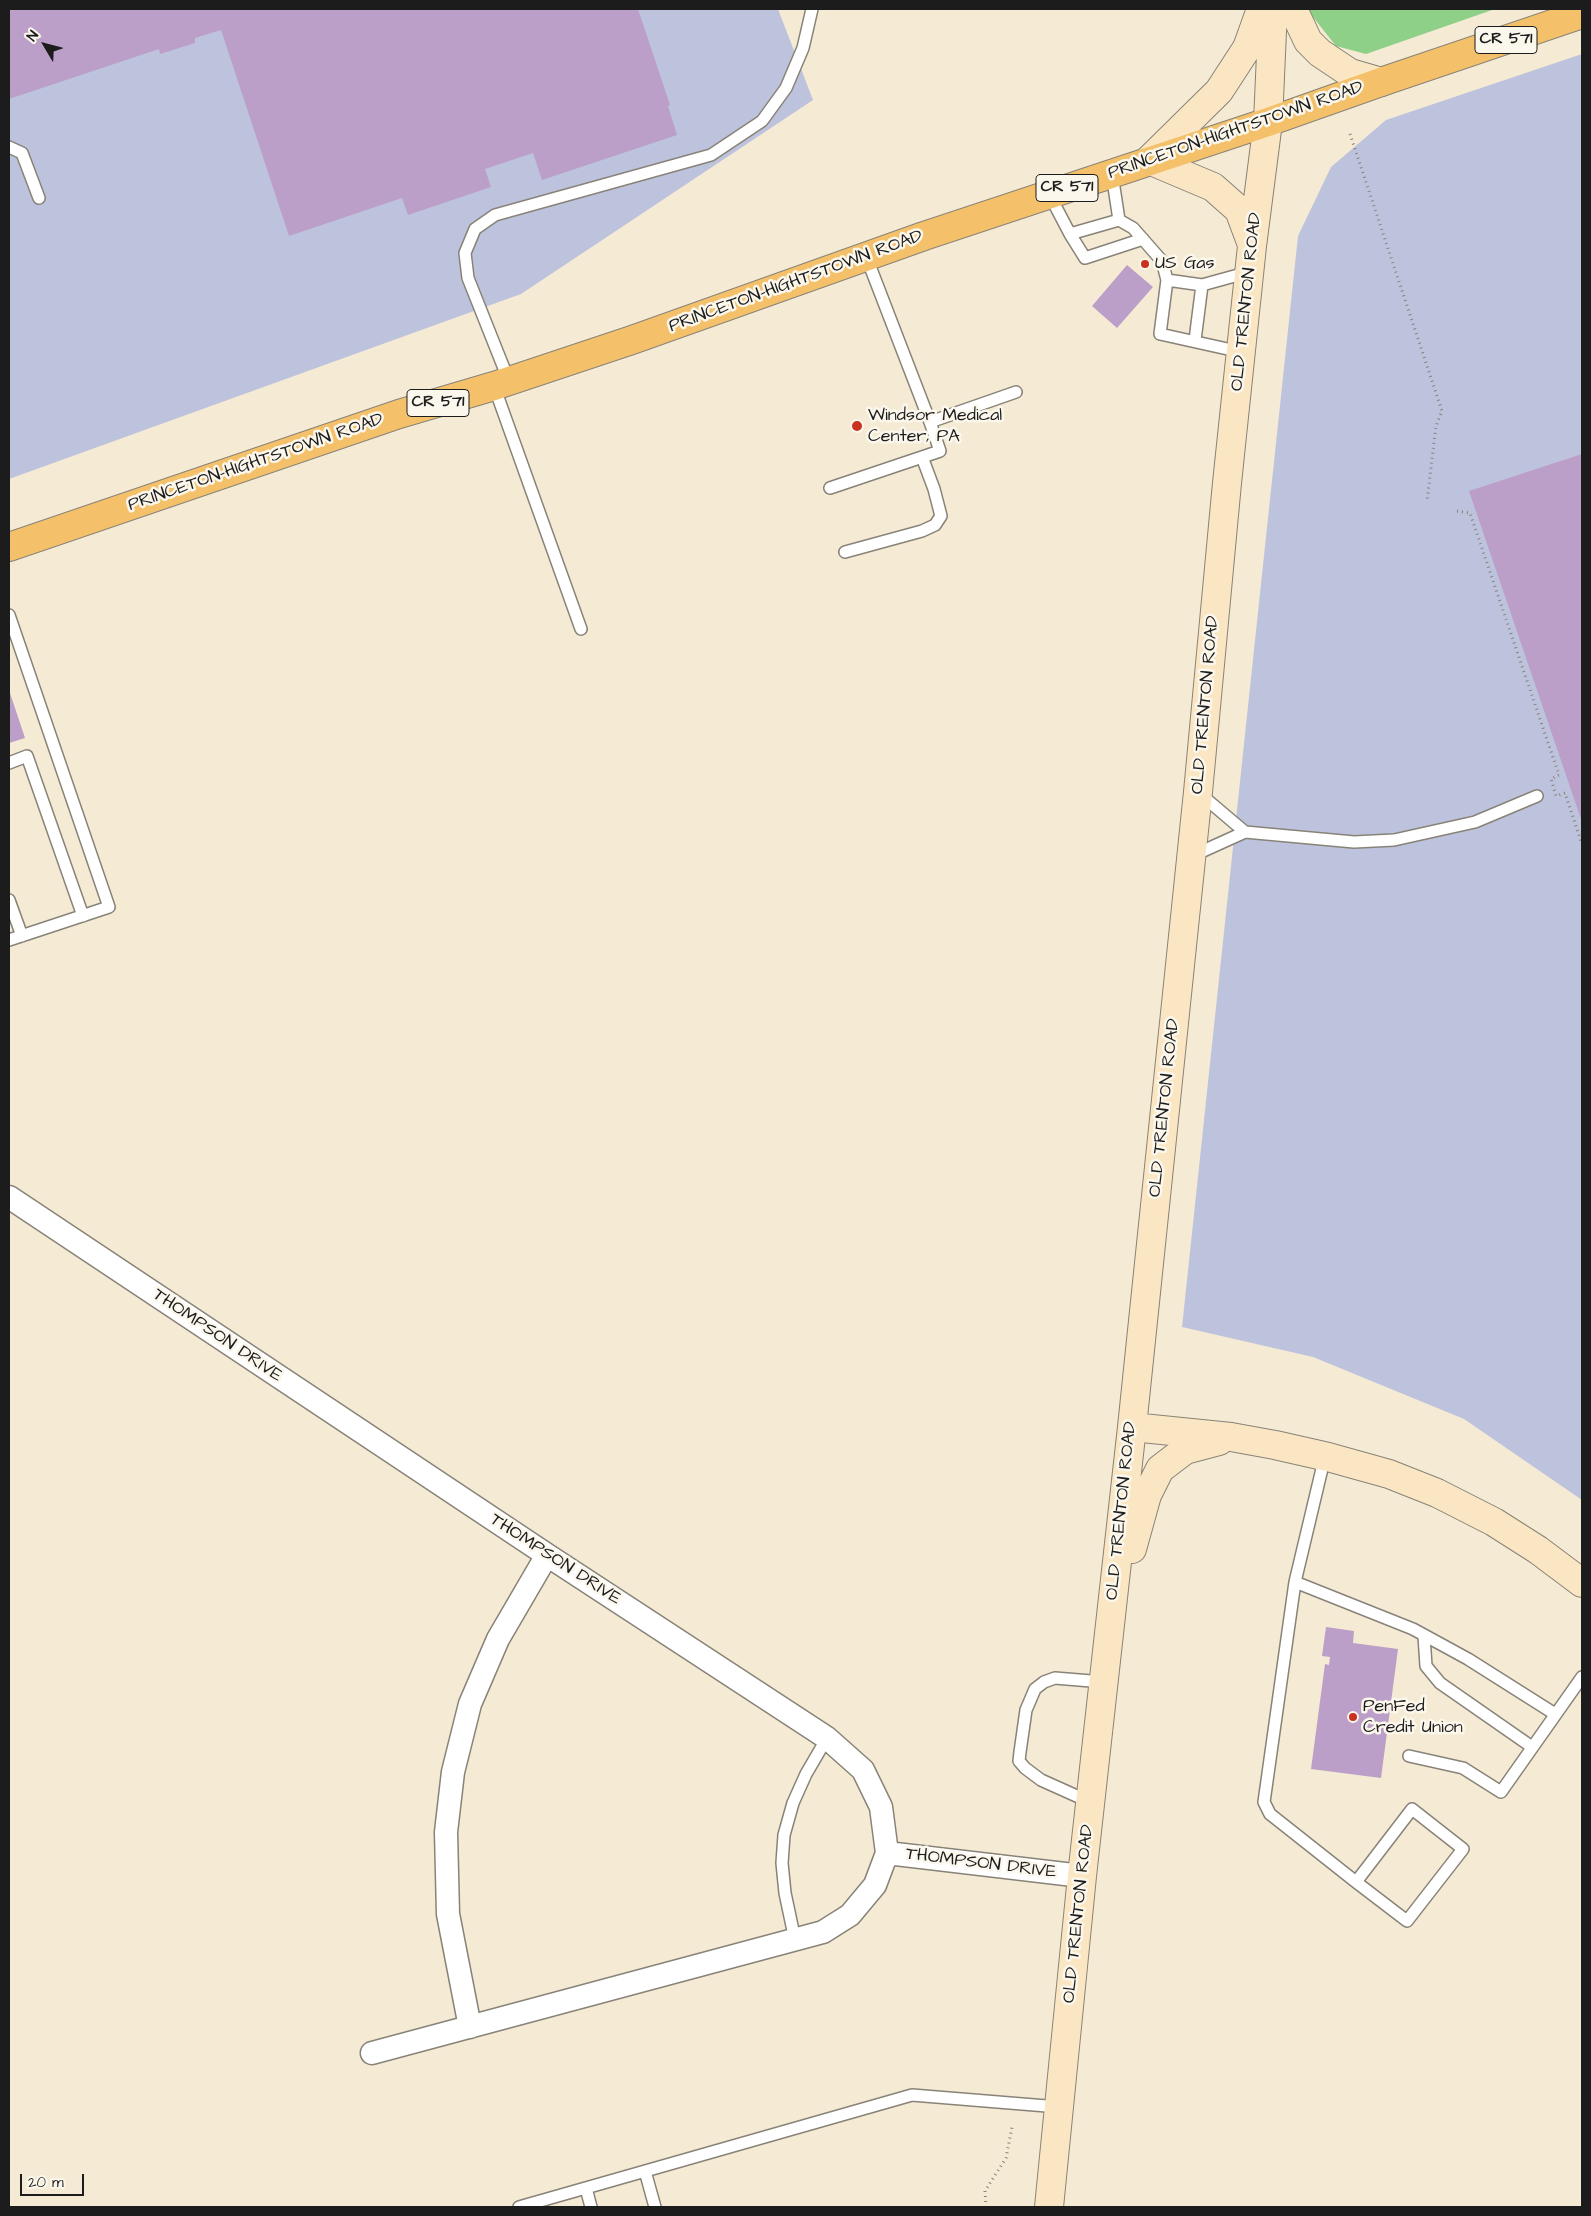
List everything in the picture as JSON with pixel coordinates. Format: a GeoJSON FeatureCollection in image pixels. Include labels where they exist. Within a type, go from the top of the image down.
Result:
{"type":"FeatureCollection","features":[{"type":"Feature","properties":{"kind":"main road"},"geometry":{"type":"LineString","coordinates":[[1251,259],[1239,210],[1213,187],[1149,160],[1219,91],[1247,48],[1261,9]]}},
{"type":"Feature","properties":{"kind":"main road","name":"OLD TRENTON ROAD"},"geometry":{"type":"LineString","coordinates":[[1049,2207],[1082,1876],[1132,1427],[1198,792],[1241,352],[1268,122],[1273,9]]}},
{"type":"Feature","properties":{"kind":"main road"},"geometry":{"type":"LineString","coordinates":[[1293,9],[1308,41],[1320,53],[1350,73],[1381,82]]}},
{"type":"Feature","properties":{"kind":"main road","name":"PRINCETON-HIGHTSTOWN ROAD"},"geometry":{"type":"LineString","coordinates":[[9,547],[399,414],[502,384],[632,340],[866,256],[1149,160],[1268,122],[1582,14]]}},
{"type":"Feature","properties":{"kind":"main road"},"geometry":{"type":"LineString","coordinates":[[1132,1427],[1230,1438],[1325,1456],[1389,1474],[1437,1493],[1494,1522],[1538,1550],[1582,1583]]}},
{"type":"Feature","properties":{"kind":"main road"},"geometry":{"type":"LineString","coordinates":[[1109,1635],[1147,1495],[1160,1469],[1185,1450],[1230,1438]]}},
{"type":"Feature","properties":{"kind":"street","name":"THOMPSON DRIVE"},"geometry":{"type":"LineString","coordinates":[[9,1197],[827,1738],[863,1770],[881,1807],[888,1853],[1082,1876]]}},
{"type":"Feature","properties":{"kind":"street"},"geometry":{"type":"LineString","coordinates":[[470,2027],[448,1914],[446,1832],[453,1772],[470,1704],[498,1639],[548,1555]]}},
{"type":"Feature","properties":{"kind":"street"},"geometry":{"type":"LineString","coordinates":[[372,2053],[823,1932],[850,1915],[875,1885],[888,1853]]}},
{"type":"Feature","properties":{"kind":"lane"},"geometry":{"type":"LineString","coordinates":[[581,629],[468,278],[465,253],[475,229],[495,215],[711,155],[762,121],[786,88],[803,48],[812,9]]}},
{"type":"Feature","properties":{"kind":"lane"},"geometry":{"type":"LineString","coordinates":[[9,147],[22,152],[39,198]]}},
{"type":"Feature","properties":{"kind":"lane"},"geometry":{"type":"LineString","coordinates":[[1112,173],[1119,220]]}},
{"type":"Feature","properties":{"kind":"lane"},"geometry":{"type":"LineString","coordinates":[[1049,194],[1085,258],[1143,238]]}},
{"type":"Feature","properties":{"kind":"lane"},"geometry":{"type":"LineString","coordinates":[[1070,234],[1119,220],[1133,228],[1162,261],[1167,280],[1160,334],[1195,340],[1241,352]]}},
{"type":"Feature","properties":{"kind":"lane"},"geometry":{"type":"LineString","coordinates":[[830,488],[940,451],[866,256]]}},
{"type":"Feature","properties":{"kind":"lane"},"geometry":{"type":"LineString","coordinates":[[1167,280],[1202,284],[1251,259]]}},
{"type":"Feature","properties":{"kind":"lane"},"geometry":{"type":"LineString","coordinates":[[1195,340],[1202,284]]}},
{"type":"Feature","properties":{"kind":"lane"},"geometry":{"type":"LineString","coordinates":[[930,422],[1016,392]]}},
{"type":"Feature","properties":{"kind":"lane"},"geometry":{"type":"LineString","coordinates":[[845,552],[922,531],[935,525],[941,516],[934,489],[922,457]]}},
{"type":"Feature","properties":{"kind":"lane"},"geometry":{"type":"LineString","coordinates":[[9,615],[109,907],[9,940]]}},
{"type":"Feature","properties":{"kind":"lane"},"geometry":{"type":"LineString","coordinates":[[9,762],[27,756],[83,916]]}},
{"type":"Feature","properties":{"kind":"lane"},"geometry":{"type":"LineString","coordinates":[[1198,792],[1245,832]]}},
{"type":"Feature","properties":{"kind":"lane"},"geometry":{"type":"LineString","coordinates":[[1191,856],[1245,832],[1354,842],[1394,840],[1475,822],[1537,796]]}},
{"type":"Feature","properties":{"kind":"lane"},"geometry":{"type":"LineString","coordinates":[[9,900],[22,936]]}},
{"type":"Feature","properties":{"kind":"lane"},"geometry":{"type":"LineString","coordinates":[[1325,1456],[1295,1582],[1264,1802],[1270,1814],[1356,1882],[1408,1921],[1463,1849],[1412,1808],[1356,1882]]}},
{"type":"Feature","properties":{"kind":"lane"},"geometry":{"type":"LineString","coordinates":[[1295,1582],[1396,1622],[1424,1636],[1476,1664],[1555,1714]]}},
{"type":"Feature","properties":{"kind":"lane"},"geometry":{"type":"LineString","coordinates":[[1424,1636],[1426,1666],[1440,1683],[1532,1747]]}},
{"type":"Feature","properties":{"kind":"lane"},"geometry":{"type":"LineString","coordinates":[[1409,1756],[1463,1768],[1501,1792],[1582,1677]]}},
{"type":"Feature","properties":{"kind":"lane"},"geometry":{"type":"LineString","coordinates":[[1090,1802],[1041,1780],[1019,1761],[1026,1710],[1035,1689],[1044,1682],[1055,1678],[1103,1682]]}},
{"type":"Feature","properties":{"kind":"lane"},"geometry":{"type":"LineString","coordinates":[[794,1940],[784,1885],[782,1862],[784,1835],[793,1803],[806,1774],[827,1738]]}},
{"type":"Feature","properties":{"kind":"lane"},"geometry":{"type":"LineString","coordinates":[[519,2207],[912,2095],[1060,2107]]}},
{"type":"Feature","properties":{"kind":"lane"},"geometry":{"type":"LineString","coordinates":[[645,2171],[655,2207]]}},
{"type":"Feature","properties":{"kind":"lane"},"geometry":{"type":"LineString","coordinates":[[586,2188],[591,2207]]}},
{"type":"Feature","properties":{"kind":"path"},"geometry":{"type":"LineString","coordinates":[[1350,134],[1442,411],[1436,426],[1427,501]]}},
{"type":"Feature","properties":{"kind":"path"},"geometry":{"type":"LineString","coordinates":[[1457,511],[1470,514],[1559,775],[1551,780],[1556,796],[1565,793],[1582,844]]}},
{"type":"Feature","properties":{"kind":"path"},"geometry":{"type":"LineString","coordinates":[[986,2207],[985,2191],[1006,2158],[1012,2127]]}},
{"type":"Feature","properties":{"kind":"shaded area"},"geometry":{"type":"Polygon","coordinates":[[[9,9],[778,9],[813,100],[521,294],[9,479],[9,9]]]}},
{"type":"Feature","properties":{"kind":"shaded area"},"geometry":{"type":"Polygon","coordinates":[[[1582,54],[1582,1500],[1464,1419],[1313,1357],[1182,1327],[1298,236],[1331,167],[1386,120],[1582,54]]]}},
{"type":"Feature","properties":{"kind":"green space"},"geometry":{"type":"Polygon","coordinates":[[[1309,9],[1495,9],[1366,54],[1336,46],[1309,12],[1309,9]]]}},
{"type":"Feature","properties":{"kind":"building"},"geometry":{"type":"Polygon","coordinates":[[[9,9],[638,9],[670,105],[668,106],[677,135],[542,180],[533,153],[485,169],[491,187],[408,215],[402,198],[289,236],[221,30],[195,38],[195,43],[160,54],[159,49],[9,99],[9,9]]]}},
{"type":"Feature","properties":{"kind":"building"},"geometry":{"type":"Polygon","coordinates":[[[1127,265],[1153,287],[1117,328],[1092,306],[1127,265]]]}},
{"type":"Feature","properties":{"kind":"building"},"geometry":{"type":"Polygon","coordinates":[[[1582,454],[1582,822],[1469,491],[1582,454]]]}},
{"type":"Feature","properties":{"kind":"building"},"geometry":{"type":"Polygon","coordinates":[[[9,690],[25,738],[9,743],[9,690]]]}},
{"type":"Feature","properties":{"kind":"building","name":"PenFed Credit Union"},"geometry":{"type":"Polygon","coordinates":[[[1326,1627],[1354,1631],[1353,1643],[1398,1649],[1381,1778],[1311,1769],[1325,1664],[1329,1665],[1330,1657],[1322,1656],[1326,1627]]]}},
{"type":"Feature","properties":{"kind":"place","name":"US Gas"},"geometry":{"type":"Point","coordinates":[1145,264]}},
{"type":"Feature","properties":{"kind":"place","name":"Windsor Medical Center, PA"},"geometry":{"type":"Point","coordinates":[857,426]}},
{"type":"Feature","properties":{"kind":"place","name":"PenFed Credit Union"},"geometry":{"type":"Point","coordinates":[1353,1717]}}]}
